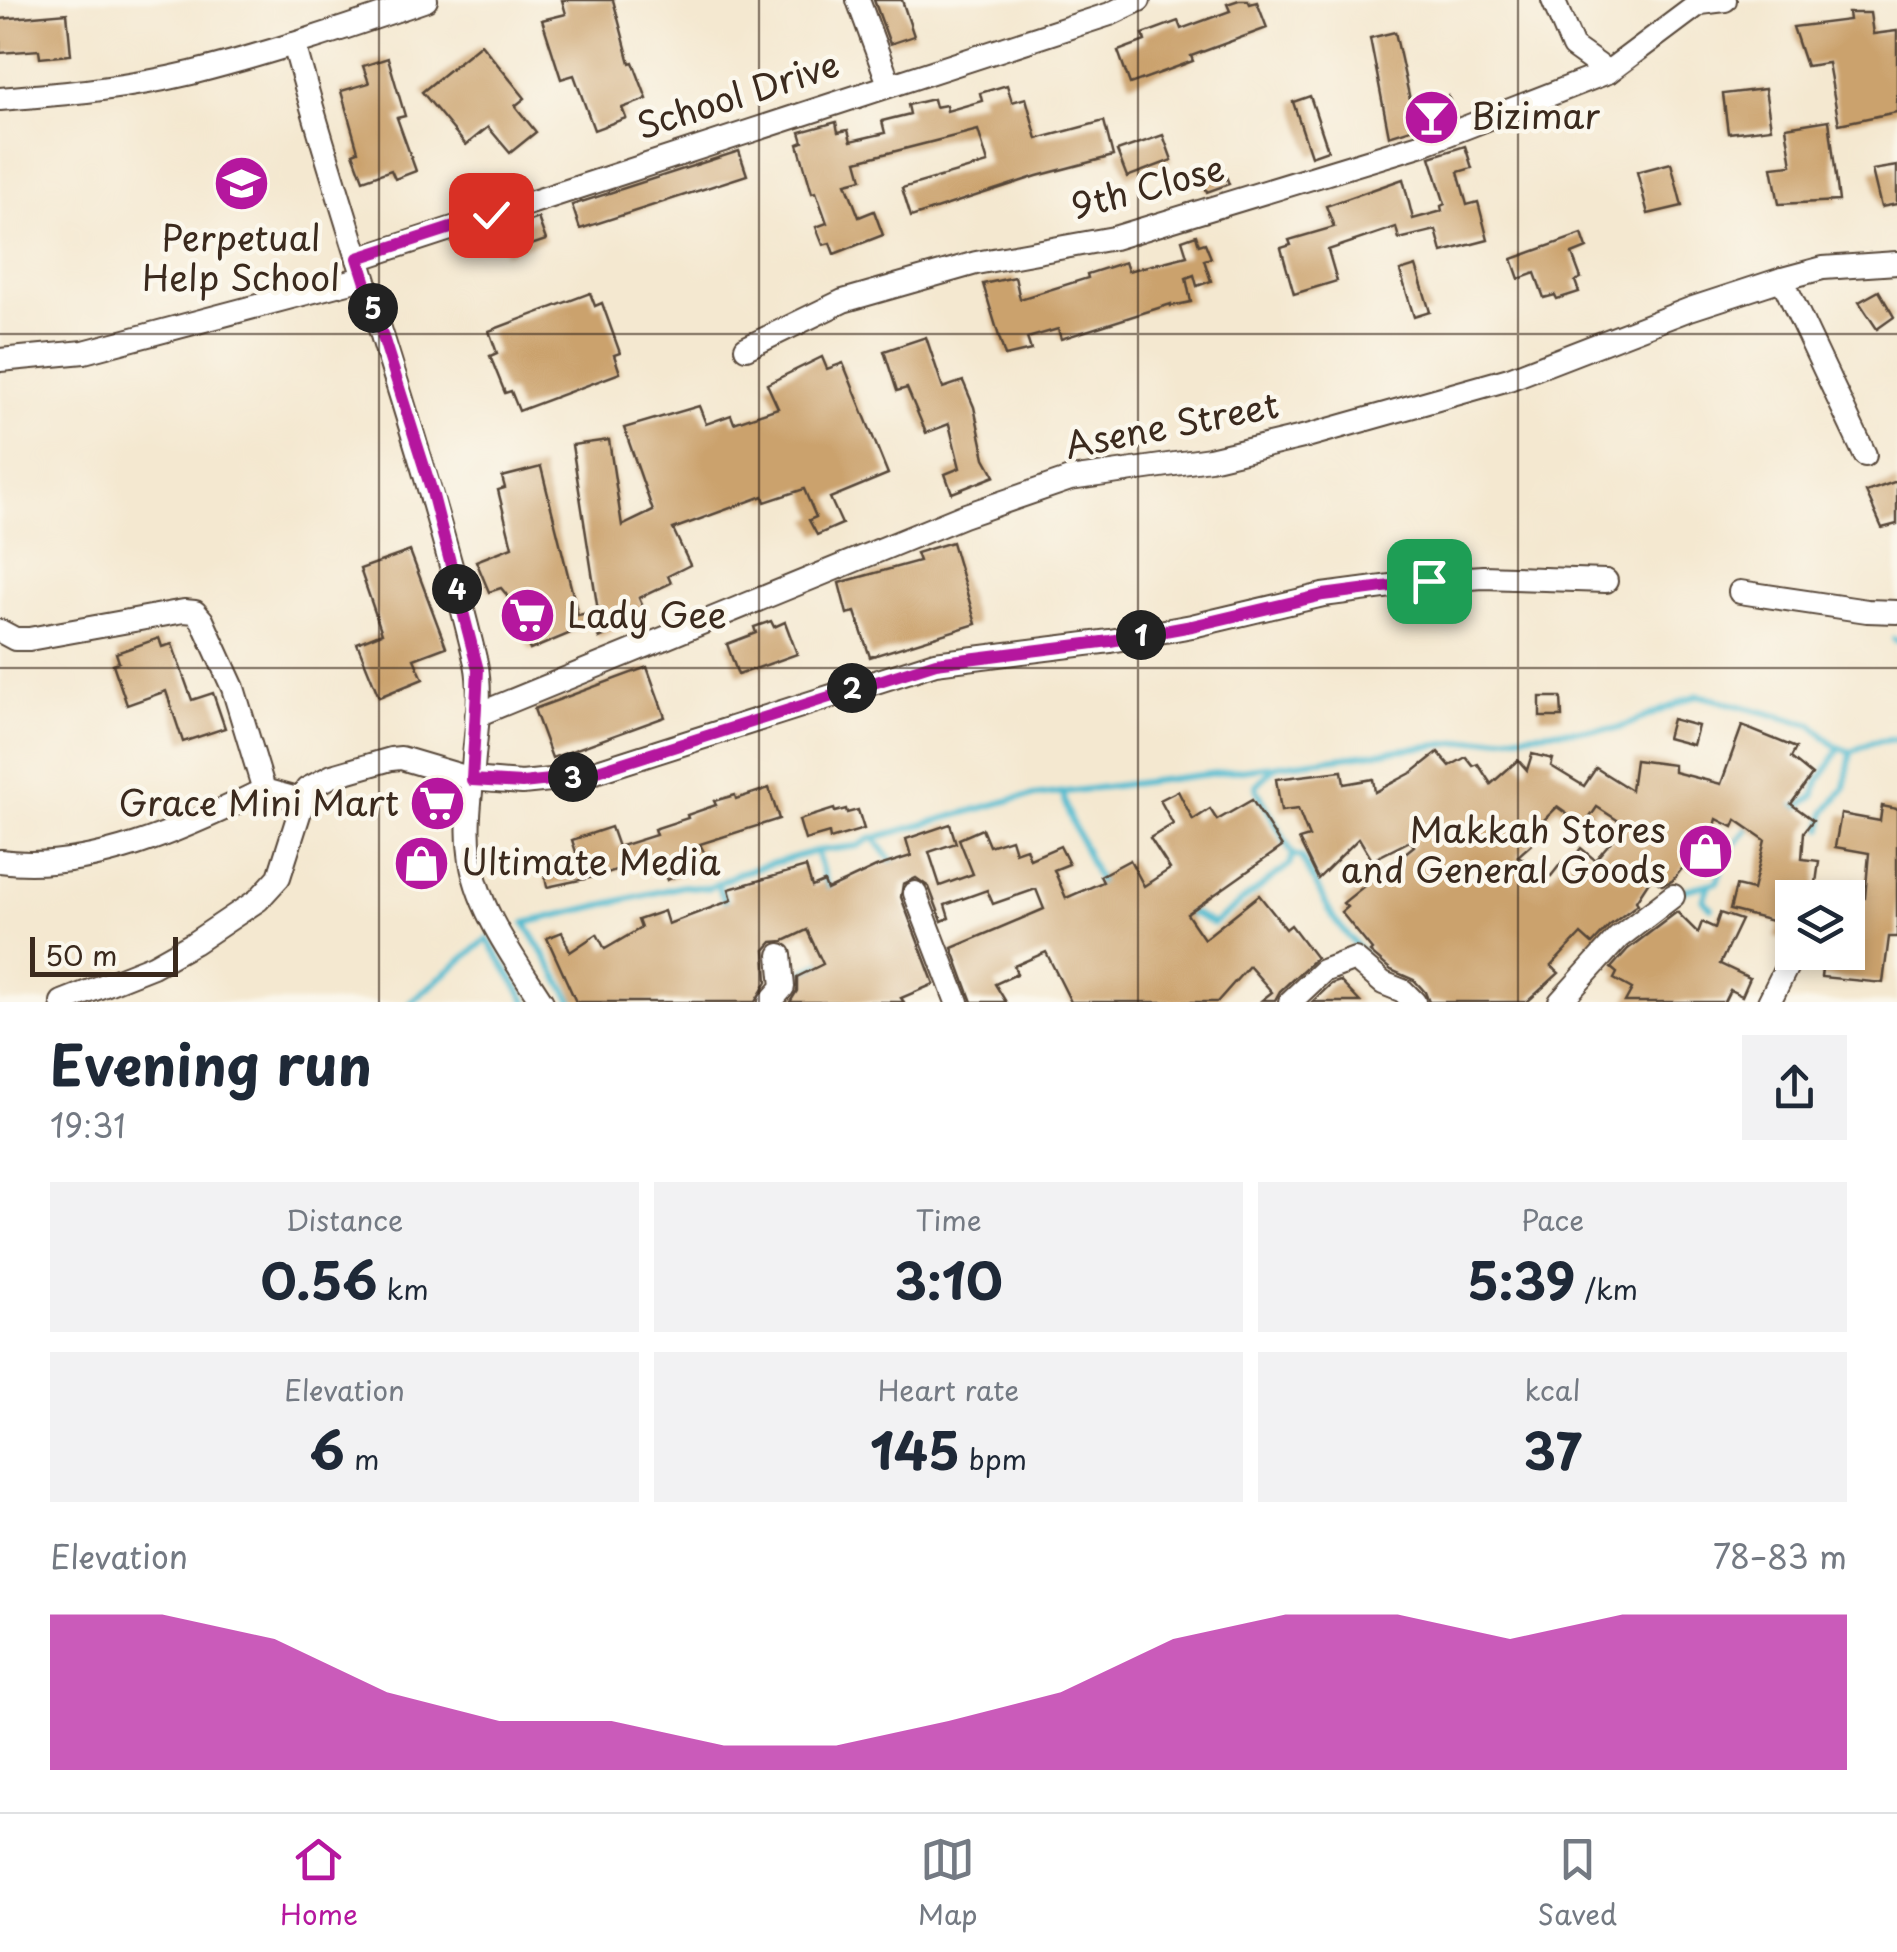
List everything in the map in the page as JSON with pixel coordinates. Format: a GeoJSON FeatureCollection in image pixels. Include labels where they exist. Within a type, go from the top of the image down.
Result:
{"type":"FeatureCollection","features":[{"type":"Feature","properties":{"kind":"street"},"geometry":{"type":"LineString","coordinates":[[0,100],[187,74],[426,0]]}},
{"type":"Feature","properties":{"kind":"street"},"geometry":{"type":"LineString","coordinates":[[858,0],[888,84]]}},
{"type":"Feature","properties":{"kind":"street","name":"School Drive"},"geometry":{"type":"LineString","coordinates":[[0,360],[84,352],[361,268],[888,84],[1110,14],[1139,0]]}},
{"type":"Feature","properties":{"kind":"street"},"geometry":{"type":"LineString","coordinates":[[1552,0],[1573,47],[1608,72]]}},
{"type":"Feature","properties":{"kind":"street","name":"9th Close"},"geometry":{"type":"LineString","coordinates":[[746,348],[843,301],[976,263],[1114,238],[1424,144],[1608,72],[1700,3],[1725,0]]}},
{"type":"Feature","properties":{"kind":"street"},"geometry":{"type":"LineString","coordinates":[[294,44],[332,180],[432,492],[478,670],[469,849],[473,873],[516,962],[542,1002]]}},
{"type":"Feature","properties":{"kind":"street","name":"Asene Street"},"geometry":{"type":"LineString","coordinates":[[477,715],[963,516],[1070,480],[1210,459],[1307,436],[1510,380],[1690,309],[1782,279],[1823,268],[1897,262]]}},
{"type":"Feature","properties":{"kind":"street"},"geometry":{"type":"LineString","coordinates":[[1782,279],[1865,456]]}},
{"type":"Feature","properties":{"kind":"street"},"geometry":{"type":"LineString","coordinates":[[62,1002],[152,966],[258,900],[279,877],[306,789],[322,780],[401,758],[472,780],[522,783],[579,777],[936,663],[1110,641],[1323,595],[1483,577],[1606,580]]}},
{"type":"Feature","properties":{"kind":"street"},"geometry":{"type":"LineString","coordinates":[[1740,592],[1867,612],[1897,612]]}},
{"type":"Feature","properties":{"kind":"street"},"geometry":{"type":"LineString","coordinates":[[0,631],[15,639],[29,639],[194,612],[202,620],[232,688],[264,790]]}},
{"type":"Feature","properties":{"kind":"street"},"geometry":{"type":"LineString","coordinates":[[0,861],[64,862],[102,852],[188,827],[264,790],[301,800]]}},
{"type":"Feature","properties":{"kind":"street"},"geometry":{"type":"LineString","coordinates":[[915,894],[956,1002]]}},
{"type":"Feature","properties":{"kind":"street"},"geometry":{"type":"LineString","coordinates":[[1560,1002],[1618,938],[1673,896]]}},
{"type":"Feature","properties":{"kind":"street"},"geometry":{"type":"LineString","coordinates":[[770,1002],[783,987],[780,955]]}},
{"type":"Feature","properties":{"kind":"street"},"geometry":{"type":"LineString","coordinates":[[1290,1002],[1323,972],[1356,960],[1383,984],[1403,991],[1414,1002]]}},
{"type":"Feature","properties":{"kind":"street"},"geometry":{"type":"LineString","coordinates":[[1769,1002],[1784,970]]}},
{"type":"Feature","properties":{"kind":"building"},"geometry":{"type":"Polygon","coordinates":[[[562,0],[613,0],[630,63],[633,62],[647,99],[622,108],[626,118],[594,130],[574,75],[561,79],[542,20],[566,14],[562,0]]]}},
{"type":"Feature","properties":{"kind":"building"},"geometry":{"type":"Polygon","coordinates":[[[874,0],[902,0],[914,36],[890,44],[874,0]]]}},
{"type":"Feature","properties":{"kind":"building"},"geometry":{"type":"Polygon","coordinates":[[[1239,0],[1257,2],[1267,28],[1130,84],[1118,51],[1145,41],[1143,34],[1178,21],[1181,29],[1230,11],[1227,4],[1239,0]]]}},
{"type":"Feature","properties":{"kind":"building"},"geometry":{"type":"Polygon","coordinates":[[[67,13],[71,55],[40,58],[39,50],[0,53],[0,19],[67,13]]]}},
{"type":"Feature","properties":{"kind":"building"},"geometry":{"type":"Polygon","coordinates":[[[1848,13],[1870,13],[1873,34],[1897,31],[1897,112],[1839,124],[1828,63],[1806,66],[1793,27],[1849,20],[1848,13]]]}},
{"type":"Feature","properties":{"kind":"building"},"geometry":{"type":"Polygon","coordinates":[[[1395,32],[1411,104],[1416,109],[1448,96],[1456,115],[1389,136],[1370,38],[1395,32]]]}},
{"type":"Feature","properties":{"kind":"building"},"geometry":{"type":"Polygon","coordinates":[[[481,44],[525,98],[515,106],[536,132],[510,153],[488,127],[466,145],[422,92],[481,44]]]}},
{"type":"Feature","properties":{"kind":"building"},"geometry":{"type":"Polygon","coordinates":[[[388,58],[405,116],[397,118],[416,171],[395,179],[391,170],[363,180],[353,153],[358,151],[341,91],[369,83],[363,66],[388,58]]]}},
{"type":"Feature","properties":{"kind":"building"},"geometry":{"type":"Polygon","coordinates":[[[1007,85],[1012,102],[1026,98],[1037,139],[1104,121],[1113,156],[911,217],[902,188],[988,163],[978,130],[857,161],[862,179],[846,183],[859,217],[874,211],[883,235],[834,254],[830,243],[823,245],[816,227],[827,223],[816,192],[812,193],[798,144],[803,142],[800,132],[836,122],[838,132],[848,130],[851,141],[885,133],[882,121],[910,114],[908,105],[933,99],[935,107],[946,105],[947,111],[982,101],[980,93],[1007,85]]]}},
{"type":"Feature","properties":{"kind":"building"},"geometry":{"type":"Polygon","coordinates":[[[1765,89],[1771,128],[1728,133],[1723,94],[1765,89]]]}},
{"type":"Feature","properties":{"kind":"building"},"geometry":{"type":"Polygon","coordinates":[[[1310,96],[1328,150],[1311,156],[1293,102],[1310,96]]]}},
{"type":"Feature","properties":{"kind":"building"},"geometry":{"type":"Polygon","coordinates":[[[1829,120],[1839,201],[1779,204],[1772,167],[1792,165],[1786,127],[1829,120]]]}},
{"type":"Feature","properties":{"kind":"building"},"geometry":{"type":"Polygon","coordinates":[[[1163,135],[1172,160],[1127,177],[1117,151],[1163,135]]]}},
{"type":"Feature","properties":{"kind":"building"},"geometry":{"type":"Polygon","coordinates":[[[1465,146],[1472,168],[1458,172],[1467,205],[1478,202],[1488,240],[1442,252],[1436,230],[1399,239],[1396,227],[1328,250],[1337,281],[1294,294],[1281,248],[1291,245],[1289,240],[1334,227],[1326,206],[1403,179],[1413,219],[1442,211],[1445,204],[1430,157],[1465,146]]]}},
{"type":"Feature","properties":{"kind":"building"},"geometry":{"type":"Polygon","coordinates":[[[739,151],[747,175],[580,229],[572,205],[739,151]]]}},
{"type":"Feature","properties":{"kind":"building"},"geometry":{"type":"Polygon","coordinates":[[[1671,163],[1682,206],[1648,214],[1637,172],[1671,163]]]}},
{"type":"Feature","properties":{"kind":"building"},"geometry":{"type":"Polygon","coordinates":[[[1897,166],[1897,204],[1881,207],[1872,170],[1897,166]]]}},
{"type":"Feature","properties":{"kind":"building"},"geometry":{"type":"Polygon","coordinates":[[[1223,168],[1229,184],[1207,192],[1201,175],[1223,168]]]}},
{"type":"Feature","properties":{"kind":"building"},"geometry":{"type":"Polygon","coordinates":[[[538,218],[546,240],[505,254],[497,232],[538,218]]]}},
{"type":"Feature","properties":{"kind":"building"},"geometry":{"type":"Polygon","coordinates":[[[1582,234],[1587,248],[1572,254],[1581,278],[1575,281],[1579,292],[1557,299],[1555,295],[1544,298],[1535,273],[1519,279],[1512,259],[1582,234]]]}},
{"type":"Feature","properties":{"kind":"building"},"geometry":{"type":"Polygon","coordinates":[[[1196,235],[1199,245],[1205,243],[1211,258],[1204,260],[1211,281],[1197,286],[1194,275],[1186,278],[1191,302],[1171,304],[1061,339],[1058,329],[1027,338],[1031,350],[1005,356],[983,284],[1015,277],[1020,299],[1125,262],[1128,271],[1187,256],[1182,240],[1196,235]]]}},
{"type":"Feature","properties":{"kind":"building"},"geometry":{"type":"Polygon","coordinates":[[[1416,266],[1430,312],[1414,317],[1400,271],[1416,266]]]}},
{"type":"Feature","properties":{"kind":"building"},"geometry":{"type":"Polygon","coordinates":[[[1879,291],[1894,317],[1877,329],[1859,302],[1879,291]]]}},
{"type":"Feature","properties":{"kind":"building"},"geometry":{"type":"Polygon","coordinates":[[[590,293],[595,306],[602,303],[620,353],[614,355],[620,373],[519,411],[511,391],[505,393],[490,356],[497,353],[489,331],[590,293]]]}},
{"type":"Feature","properties":{"kind":"building"},"geometry":{"type":"Polygon","coordinates":[[[926,337],[943,388],[963,381],[974,407],[985,458],[995,476],[952,493],[945,474],[960,468],[949,424],[926,433],[907,388],[897,391],[884,351],[926,337]]]}},
{"type":"Feature","properties":{"kind":"building"},"geometry":{"type":"Polygon","coordinates":[[[822,357],[827,369],[843,363],[888,474],[830,498],[842,524],[817,535],[809,520],[816,517],[804,489],[765,502],[763,496],[673,529],[690,565],[668,576],[671,583],[639,598],[647,616],[599,638],[592,624],[530,650],[506,594],[501,588],[489,592],[476,561],[512,547],[498,490],[505,488],[502,477],[541,467],[578,615],[598,611],[572,445],[609,440],[622,526],[653,511],[624,428],[699,406],[706,424],[731,415],[734,423],[778,408],[767,384],[822,357]]]}},
{"type":"Feature","properties":{"kind":"building"},"geometry":{"type":"Polygon","coordinates":[[[1897,481],[1897,524],[1882,528],[1866,492],[1897,481]]]}},
{"type":"Feature","properties":{"kind":"building"},"geometry":{"type":"Polygon","coordinates":[[[952,542],[976,624],[870,657],[855,612],[847,614],[839,583],[919,561],[916,553],[952,542]]]}},
{"type":"Feature","properties":{"kind":"building"},"geometry":{"type":"Polygon","coordinates":[[[410,551],[446,647],[414,659],[423,679],[379,697],[357,643],[382,633],[360,569],[410,551]]]}},
{"type":"Feature","properties":{"kind":"building"},"geometry":{"type":"Polygon","coordinates":[[[771,621],[774,627],[785,622],[797,654],[738,675],[727,644],[756,633],[754,627],[771,621]]]}},
{"type":"Feature","properties":{"kind":"building"},"geometry":{"type":"Polygon","coordinates":[[[159,638],[162,647],[172,644],[192,700],[213,693],[225,728],[183,742],[166,691],[127,705],[113,664],[119,662],[116,653],[159,638]]]}},
{"type":"Feature","properties":{"kind":"building"},"geometry":{"type":"Polygon","coordinates":[[[647,667],[665,717],[552,758],[534,709],[647,667]]]}},
{"type":"Feature","properties":{"kind":"building"},"geometry":{"type":"Polygon","coordinates":[[[1540,697],[1561,697],[1562,717],[1540,717],[1540,697]]]}},
{"type":"Feature","properties":{"kind":"building"},"geometry":{"type":"Polygon","coordinates":[[[1672,719],[1698,726],[1693,745],[1667,738],[1672,719]]]}},
{"type":"Feature","properties":{"kind":"building"},"geometry":{"type":"Polygon","coordinates":[[[1742,726],[1796,748],[1791,758],[1812,775],[1791,804],[1813,820],[1804,832],[1802,859],[1819,861],[1816,880],[1775,880],[1775,922],[1730,910],[1736,886],[1753,890],[1765,840],[1736,820],[1733,827],[1717,819],[1707,853],[1690,870],[1685,865],[1672,881],[1662,885],[1651,878],[1636,901],[1638,904],[1592,944],[1581,934],[1551,966],[1559,973],[1527,1002],[1429,1002],[1414,980],[1391,970],[1370,952],[1341,912],[1347,907],[1343,903],[1414,846],[1410,841],[1372,860],[1359,838],[1318,879],[1299,840],[1309,837],[1298,809],[1281,811],[1276,779],[1342,771],[1344,784],[1373,779],[1375,792],[1413,772],[1438,752],[1450,766],[1466,757],[1473,766],[1478,764],[1491,784],[1518,760],[1527,770],[1532,754],[1553,759],[1551,766],[1584,786],[1596,768],[1631,790],[1635,760],[1674,765],[1674,772],[1721,784],[1742,726]],[[1557,807],[1528,836],[1534,842],[1518,856],[1551,876],[1562,862],[1567,866],[1581,848],[1595,860],[1625,825],[1597,807],[1584,826],[1557,807]]]}},
{"type":"Feature","properties":{"kind":"building"},"geometry":{"type":"Polygon","coordinates":[[[769,788],[779,819],[700,844],[709,862],[667,880],[657,857],[547,887],[542,862],[577,855],[572,840],[611,827],[618,847],[656,835],[654,829],[716,805],[714,801],[735,795],[736,799],[769,788]]]}},
{"type":"Feature","properties":{"kind":"building"},"geometry":{"type":"Polygon","coordinates":[[[1178,791],[1193,820],[1210,809],[1217,820],[1252,800],[1282,847],[1187,914],[1204,939],[1259,895],[1286,929],[1291,925],[1316,958],[1275,1000],[1262,1000],[1272,992],[1249,966],[1217,1002],[1071,1002],[1046,952],[1014,966],[1017,974],[995,984],[1006,1002],[972,1002],[952,948],[1044,909],[1036,889],[993,904],[987,890],[945,905],[949,918],[942,921],[929,887],[916,878],[903,884],[901,897],[934,984],[901,998],[904,1002],[790,1002],[797,991],[797,977],[823,964],[807,930],[772,942],[765,950],[767,982],[755,1002],[576,1002],[547,938],[562,932],[570,952],[597,934],[605,949],[641,928],[638,920],[664,911],[668,924],[732,900],[729,889],[806,867],[812,887],[824,882],[827,890],[911,856],[906,839],[950,824],[956,843],[929,852],[940,886],[973,874],[959,839],[982,829],[989,846],[1011,839],[1015,852],[1026,848],[1030,859],[1060,846],[1069,864],[1054,870],[1066,898],[1103,882],[1100,876],[1130,860],[1144,886],[1170,869],[1150,838],[1173,824],[1160,800],[1178,791]]]}},
{"type":"Feature","properties":{"kind":"building"},"geometry":{"type":"Polygon","coordinates":[[[1882,806],[1897,809],[1897,937],[1889,937],[1883,983],[1821,977],[1822,970],[1865,970],[1869,853],[1835,847],[1841,814],[1880,821],[1882,806]]]}},
{"type":"Feature","properties":{"kind":"building"},"geometry":{"type":"Polygon","coordinates":[[[846,809],[847,813],[858,810],[864,829],[830,839],[829,833],[805,840],[799,820],[846,809]]]}},
{"type":"Feature","properties":{"kind":"building"},"geometry":{"type":"Polygon","coordinates":[[[1677,912],[1698,933],[1702,922],[1715,928],[1720,913],[1741,920],[1720,964],[1750,978],[1742,996],[1730,990],[1724,1002],[1625,1002],[1632,989],[1614,979],[1617,973],[1611,968],[1628,949],[1677,912]]]}},
{"type":"Feature","properties":{"kind":"building"},"geometry":{"type":"Polygon","coordinates":[[[1340,981],[1360,1002],[1312,1002],[1331,984],[1340,981]]]}},
{"type":"Feature","properties":{"kind":"waterway"},"geometry":{"type":"LineString","coordinates":[[1897,641],[1894,639],[1897,641]]}},
{"type":"Feature","properties":{"kind":"waterway"},"geometry":{"type":"LineString","coordinates":[[573,1002],[525,923],[683,886],[709,888],[739,873],[816,851],[858,846],[870,839],[1018,798],[1550,731],[1617,729],[1698,695],[1812,725],[1835,746],[1851,752],[1873,742],[1897,739]]}},
{"type":"Feature","properties":{"kind":"waterway"},"geometry":{"type":"LineString","coordinates":[[1788,806],[1798,807],[1814,796],[1840,748]]}},
{"type":"Feature","properties":{"kind":"waterway"},"geometry":{"type":"LineString","coordinates":[[1823,829],[1825,812],[1845,788],[1851,752]]}},
{"type":"Feature","properties":{"kind":"waterway"},"geometry":{"type":"LineString","coordinates":[[1184,918],[1193,913],[1213,924],[1289,865],[1293,855],[1256,785],[1276,766]]}},
{"type":"Feature","properties":{"kind":"waterway"},"geometry":{"type":"LineString","coordinates":[[1063,793],[1102,888]]}},
{"type":"Feature","properties":{"kind":"waterway"},"geometry":{"type":"LineString","coordinates":[[1678,895],[1717,882],[1729,852],[1752,823]]}},
{"type":"Feature","properties":{"kind":"waterway"},"geometry":{"type":"LineString","coordinates":[[874,838],[897,868]]}},
{"type":"Feature","properties":{"kind":"waterway"},"geometry":{"type":"LineString","coordinates":[[816,851],[830,894]]}},
{"type":"Feature","properties":{"kind":"waterway"},"geometry":{"type":"LineString","coordinates":[[1293,855],[1301,857],[1334,919],[1365,956]]}},
{"type":"Feature","properties":{"kind":"waterway"},"geometry":{"type":"LineString","coordinates":[[717,884],[729,910]]}},
{"type":"Feature","properties":{"kind":"waterway"},"geometry":{"type":"LineString","coordinates":[[1708,887],[1703,900],[1711,908]]}},
{"type":"Feature","properties":{"kind":"waterway"},"geometry":{"type":"LineString","coordinates":[[411,1002],[487,939],[527,1002]]}},
{"type":"Feature","properties":{"kind":"waterway"},"geometry":{"type":"LineString","coordinates":[[787,981],[829,959]]}},
{"type":"Feature","properties":{"kind":"place","name":"Bizimar"},"geometry":{"type":"Point","coordinates":[1432,117]}},
{"type":"Feature","properties":{"kind":"place","name":"Perpetual Help School"},"geometry":{"type":"Point","coordinates":[241,183]}},
{"type":"Feature","properties":{"kind":"place","name":"Lady Gee"},"geometry":{"type":"Point","coordinates":[528,616]}},
{"type":"Feature","properties":{"kind":"place","name":"Grace Mini Mart"},"geometry":{"type":"Point","coordinates":[438,804]}},
{"type":"Feature","properties":{"kind":"place","name":"Makkah Stores and General Goods"},"geometry":{"type":"Point","coordinates":[1705,851]}},
{"type":"Feature","properties":{"kind":"place","name":"Ultimate Media"},"geometry":{"type":"Point","coordinates":[422,863]}},
{"type":"Feature","properties":{"kind":"route"},"geometry":{"type":"LineString","coordinates":[[491,215],[358,258],[432,492],[478,670],[472,780],[522,783],[579,777],[936,663],[1110,641],[1323,595],[1429,581]]}}]}
